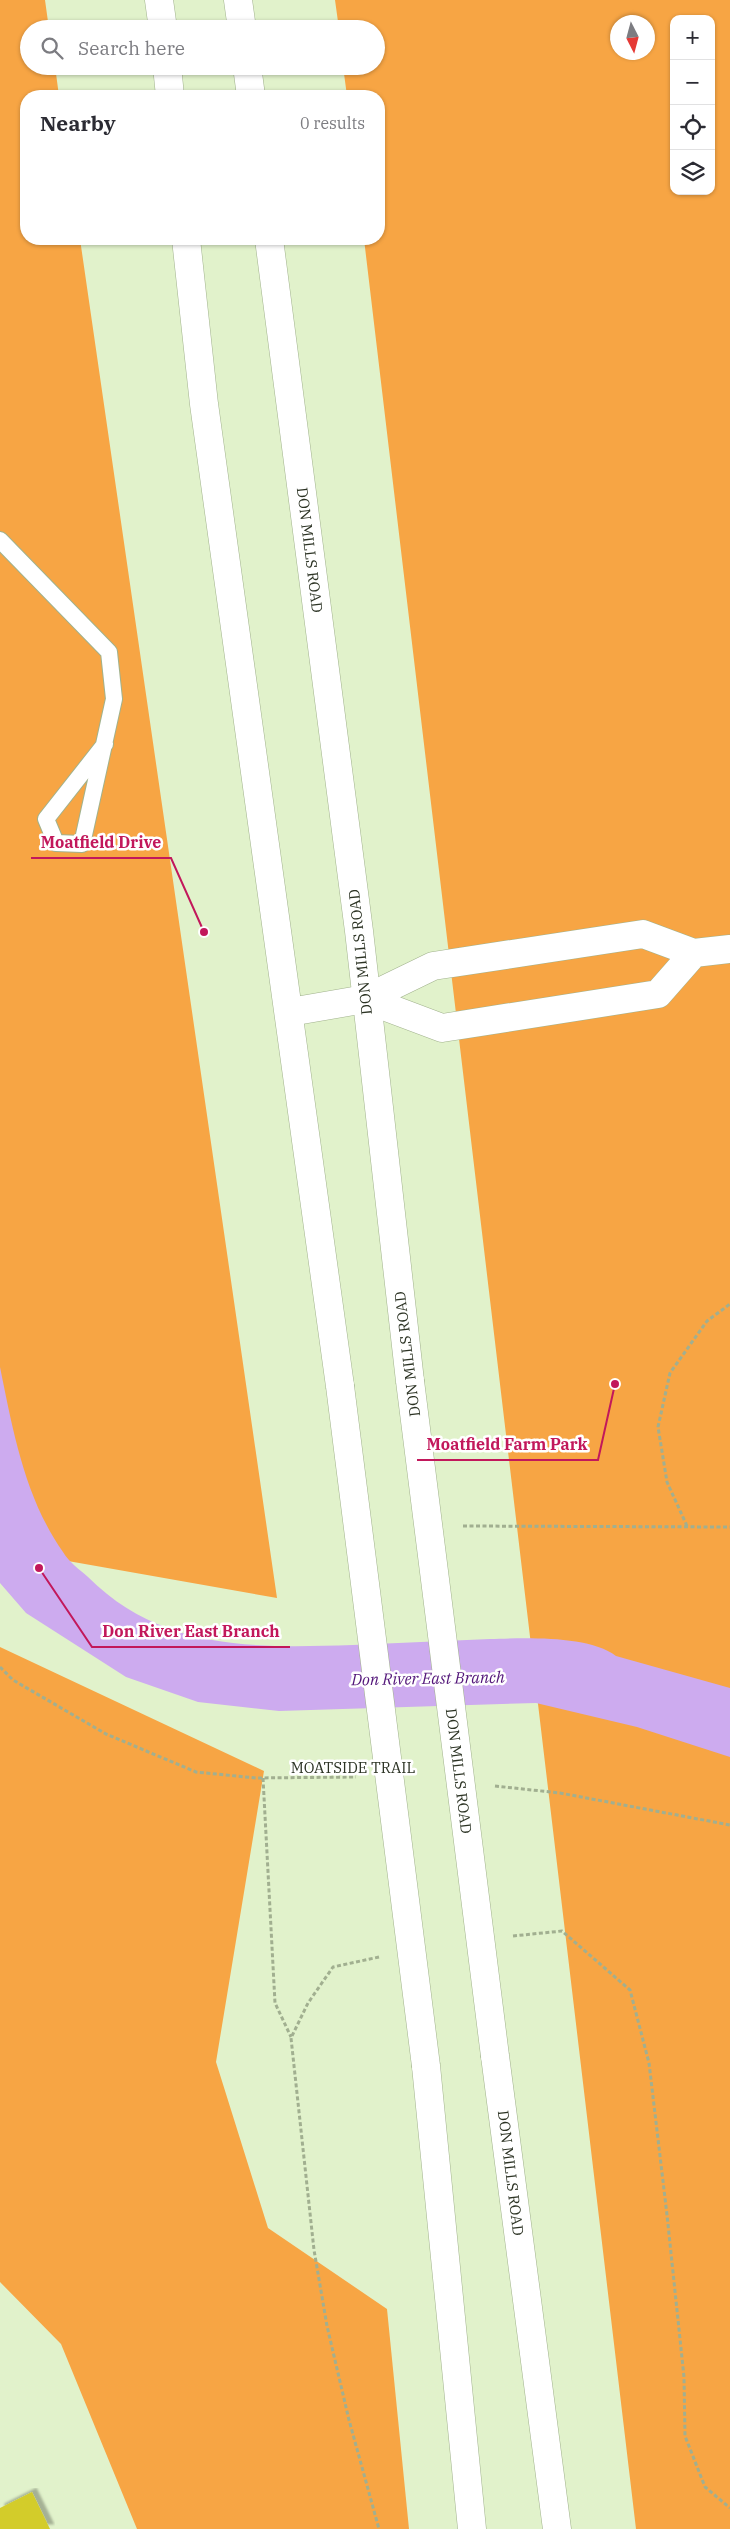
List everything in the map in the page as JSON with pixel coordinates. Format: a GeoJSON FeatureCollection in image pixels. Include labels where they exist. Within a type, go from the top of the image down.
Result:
{"type":"FeatureCollection","features":[{"type":"Feature","properties":{"kind":"main road"},"geometry":{"type":"LineString","coordinates":[[159,0],[162,20]]}},
{"type":"Feature","properties":{"kind":"main road"},"geometry":{"type":"LineString","coordinates":[[238,0],[241,20]]}},
{"type":"Feature","properties":{"kind":"main road"},"geometry":{"type":"LineString","coordinates":[[168,75],[169,90]]}},
{"type":"Feature","properties":{"kind":"main road"},"geometry":{"type":"LineString","coordinates":[[248,75],[250,90]]}},
{"type":"Feature","properties":{"kind":"main road"},"geometry":{"type":"LineString","coordinates":[[187,245],[204,404],[290,1012],[340,1386],[426,2066],[472,2529]]}},
{"type":"Feature","properties":{"kind":"main road","name":"DON MILLS ROAD"},"geometry":{"type":"LineString","coordinates":[[270,245],[359,931],[365,999],[410,1381],[557,2529]]}},
{"type":"Feature","properties":{"kind":"main road"},"geometry":{"type":"LineString","coordinates":[[290,1012],[365,999],[433,966],[643,934],[694,953],[730,949]]}},
{"type":"Feature","properties":{"kind":"main road"},"geometry":{"type":"LineString","coordinates":[[365,999],[442,1028],[658,994],[694,953]]}},
{"type":"Feature","properties":{"kind":"lane"},"geometry":{"type":"LineString","coordinates":[[0,540],[109,652],[114,700],[105,744],[82,844],[56,843],[46,819],[105,744]]}},
{"type":"Feature","properties":{"kind":"path"},"geometry":{"type":"LineString","coordinates":[[687,1526],[667,1482],[658,1427],[670,1373],[707,1320],[730,1304]]}},
{"type":"Feature","properties":{"kind":"path"},"geometry":{"type":"LineString","coordinates":[[453,1526],[730,1527]]}},
{"type":"Feature","properties":{"kind":"path","name":"MOATSIDE TRAIL"},"geometry":{"type":"LineString","coordinates":[[0,1667],[13,1680],[106,1734],[153,1756],[196,1772],[263,1778],[363,1777]]}},
{"type":"Feature","properties":{"kind":"path"},"geometry":{"type":"LineString","coordinates":[[263,1778],[275,2004],[291,2038]]}},
{"type":"Feature","properties":{"kind":"path"},"geometry":{"type":"LineString","coordinates":[[491,1786],[560,1793],[730,1825]]}},
{"type":"Feature","properties":{"kind":"shaded area"},"geometry":{"type":"Polygon","coordinates":[[[0,0],[45,0],[48,20],[20,20],[20,75],[56,75],[58,90],[20,90],[20,245],[81,245],[277,1598],[0,1549],[0,0]]]}},
{"type":"Feature","properties":{"kind":"shaded area"},"geometry":{"type":"Polygon","coordinates":[[[335,0],[730,0],[730,2529],[636,2529],[365,245],[385,245],[385,90],[346,90],[344,75],[385,75],[385,20],[338,20],[335,0]]]}},
{"type":"Feature","properties":{"kind":"shaded area"},"geometry":{"type":"Polygon","coordinates":[[[0,1647],[264,1771],[216,2062],[268,2228],[387,2309],[409,2529],[137,2529],[61,2344],[0,2282],[0,1647]]]}},
{"type":"Feature","properties":{"kind":"water","name":"Don River East Branch"},"geometry":{"type":"Polygon","coordinates":[[[0,1367],[22,1463],[39,1509],[50,1531],[65,1556],[75,1566],[117,1601],[147,1619],[179,1632],[212,1640],[281,1646],[520,1638],[556,1639],[590,1644],[616,1656],[730,1688],[730,1757],[637,1727],[536,1703],[279,1711],[198,1702],[126,1677],[26,1613],[0,1583],[0,1367]]]}},
{"type":"Feature","properties":{"kind":"building"},"geometry":{"type":"Polygon","coordinates":[[[32,2492],[50,2529],[0,2529],[0,2508],[32,2492]]]}},
{"type":"Feature","properties":{"kind":"place","name":"Moatfield Drive"},"geometry":{"type":"Point","coordinates":[204,932]}},
{"type":"Feature","properties":{"kind":"place","name":"Moatfield Farm Park"},"geometry":{"type":"Point","coordinates":[615,1384]}},
{"type":"Feature","properties":{"kind":"place","name":"Don River East Branch"},"geometry":{"type":"Point","coordinates":[39,1568]}}]}
